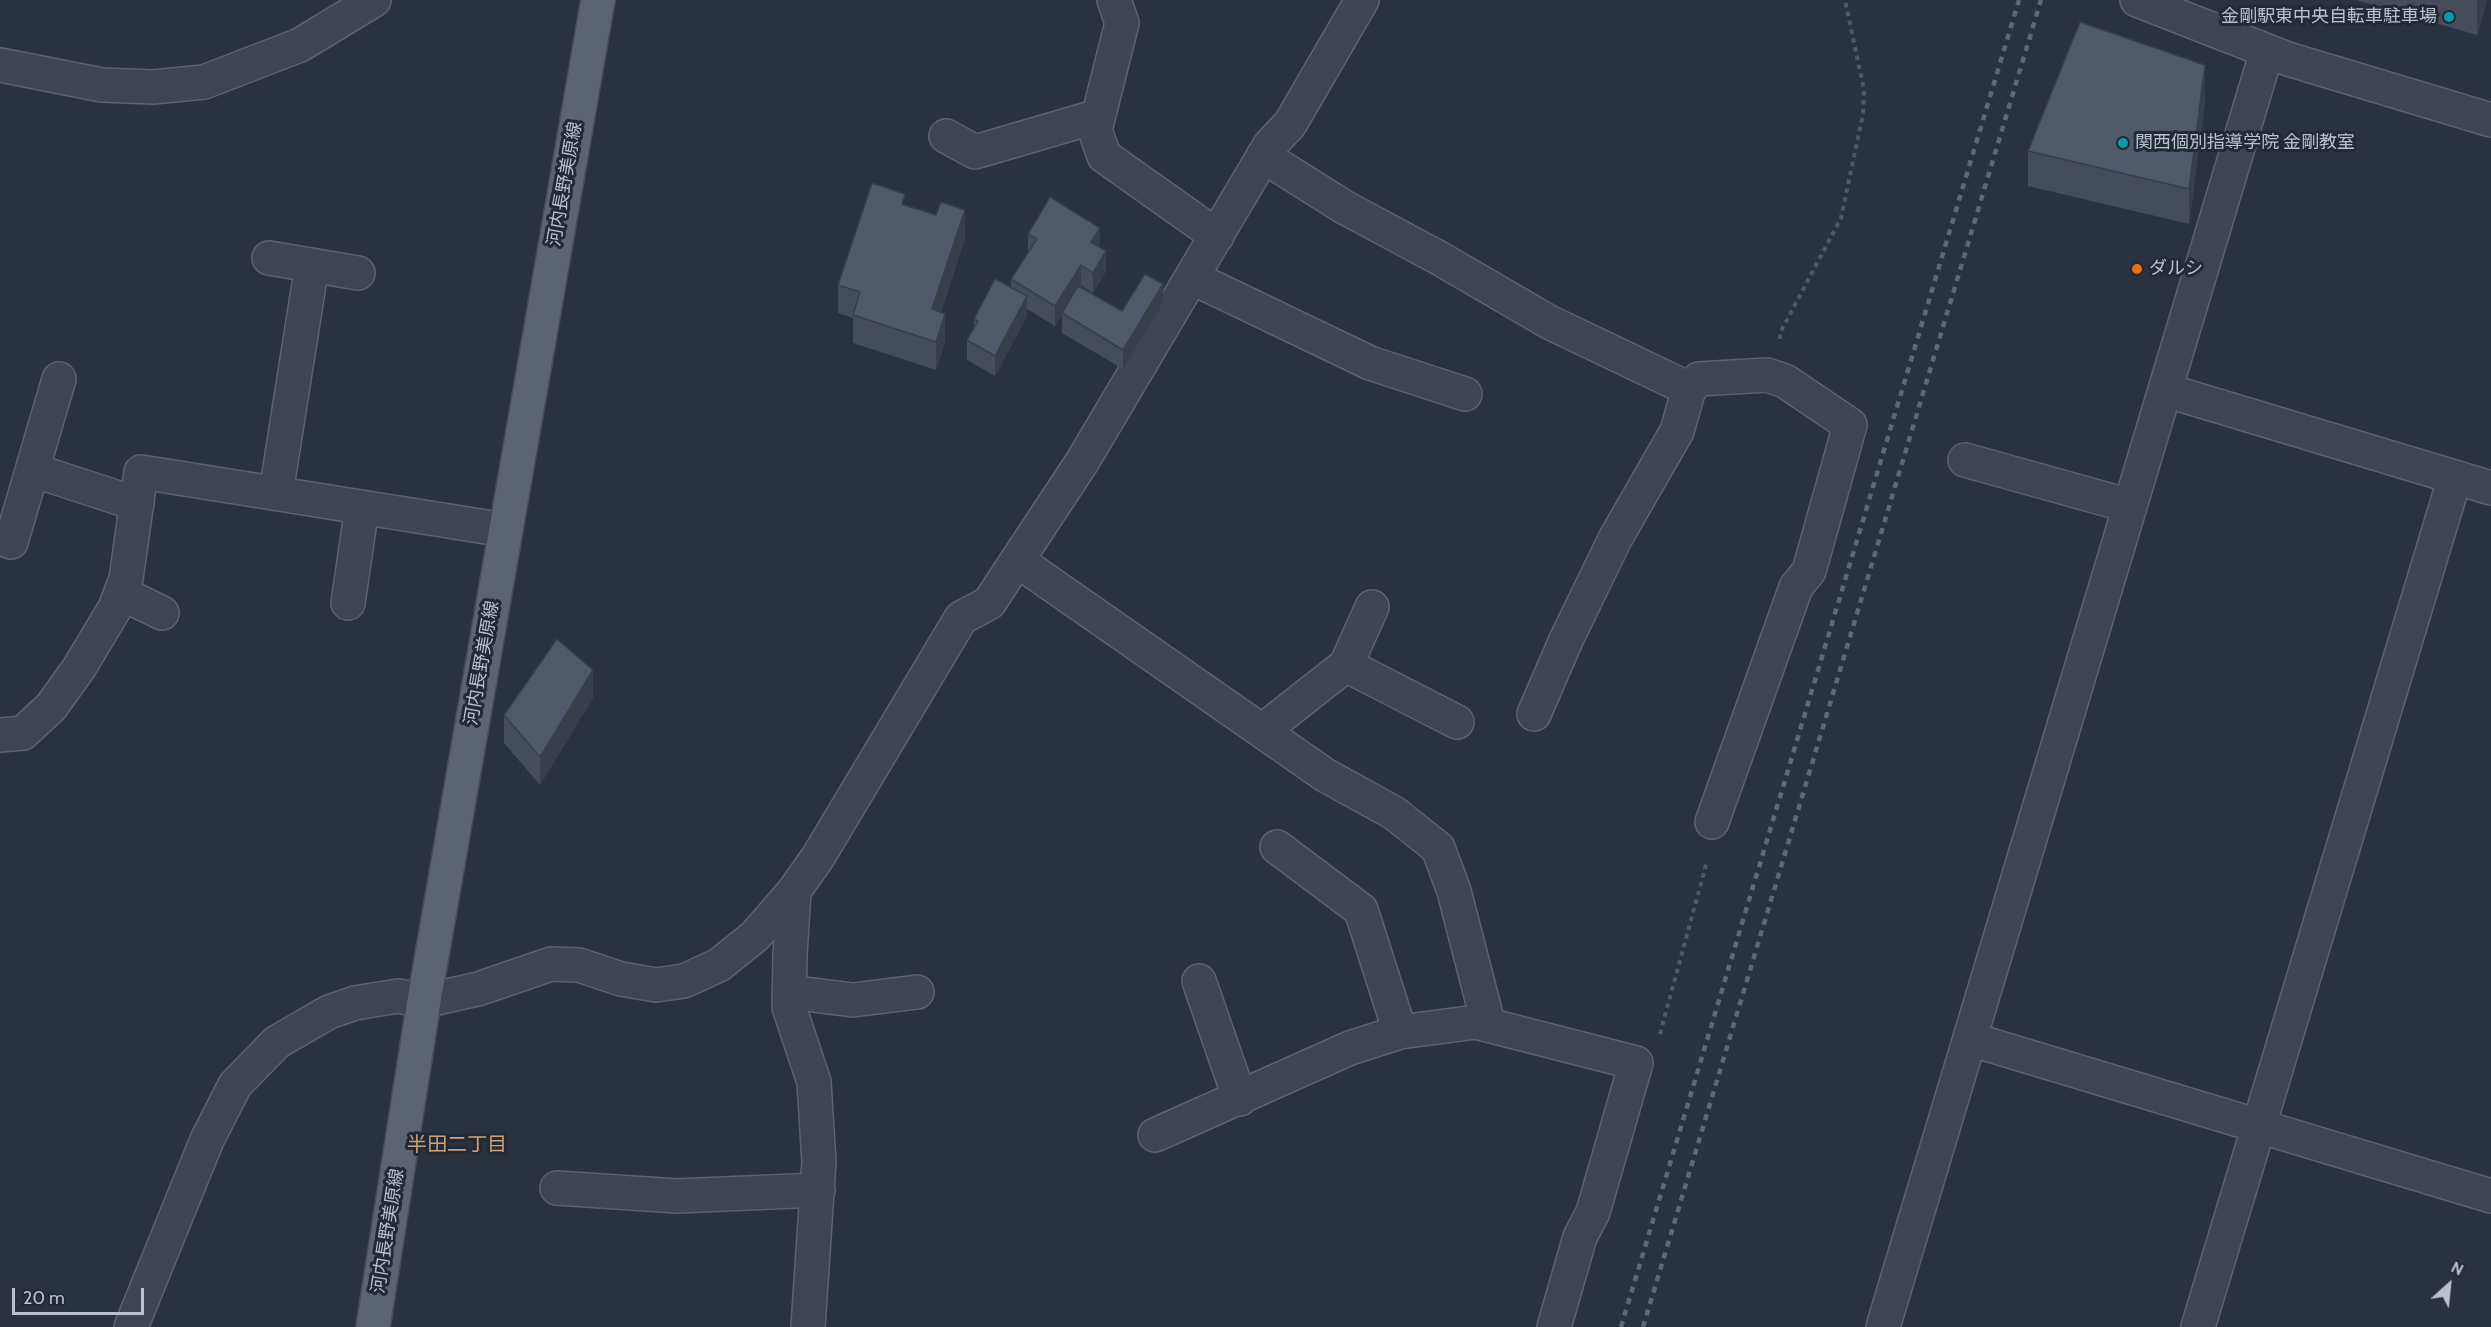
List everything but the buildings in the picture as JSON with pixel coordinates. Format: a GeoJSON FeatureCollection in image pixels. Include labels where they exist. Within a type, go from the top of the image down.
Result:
{"type":"FeatureCollection","features":[{"type":"Feature","properties":{"kind":"main road","name":"河内長野美原線"},"geometry":{"type":"LineString","coordinates":[[373,1327],[424,1001],[598,0]]}},
{"type":"Feature","properties":{"kind":"street"},"geometry":{"type":"LineString","coordinates":[[0,65],[102,85],[153,87],[204,82],[300,45],[374,0]]}},
{"type":"Feature","properties":{"kind":"street"},"geometry":{"type":"LineString","coordinates":[[1114,0],[1122,23],[1095,130],[1104,156],[1217,236]]}},
{"type":"Feature","properties":{"kind":"street"},"geometry":{"type":"LineString","coordinates":[[131,1327],[207,1140],[235,1085],[277,1042],[329,1012],[355,1003],[398,996],[424,1001],[478,989],[551,964],[579,965],[621,979],[656,985],[684,981],[719,965],[755,936],[794,891],[818,857],[961,618],[989,603],[1083,462],[1263,156],[1290,124],[1362,0]]}},
{"type":"Feature","properties":{"kind":"street"},"geometry":{"type":"LineString","coordinates":[[2137,0],[2267,51],[2337,75],[2491,120]]}},
{"type":"Feature","properties":{"kind":"street"},"geometry":{"type":"LineString","coordinates":[[1883,1327],[2267,51]]}},
{"type":"Feature","properties":{"kind":"street"},"geometry":{"type":"LineString","coordinates":[[946,136],[975,152],[1098,116]]}},
{"type":"Feature","properties":{"kind":"street"},"geometry":{"type":"LineString","coordinates":[[1263,156],[1344,207],[1439,258],[1548,322],[1689,388]]}},
{"type":"Feature","properties":{"kind":"street"},"geometry":{"type":"LineString","coordinates":[[269,258],[358,273]]}},
{"type":"Feature","properties":{"kind":"street"},"geometry":{"type":"LineString","coordinates":[[276,493],[312,266]]}},
{"type":"Feature","properties":{"kind":"street"},"geometry":{"type":"LineString","coordinates":[[1193,278],[1370,363],[1465,394]]}},
{"type":"Feature","properties":{"kind":"street"},"geometry":{"type":"LineString","coordinates":[[1534,714],[1615,539],[1677,431],[1689,388],[1699,379],[1767,375],[1785,381],[1850,425],[1809,571],[1796,587],[1712,822]]}},
{"type":"Feature","properties":{"kind":"street"},"geometry":{"type":"LineString","coordinates":[[0,538],[11,542],[59,379]]}},
{"type":"Feature","properties":{"kind":"street"},"geometry":{"type":"LineString","coordinates":[[2165,390],[2491,488]]}},
{"type":"Feature","properties":{"kind":"street"},"geometry":{"type":"LineString","coordinates":[[1965,460],[2130,507]]}},
{"type":"Feature","properties":{"kind":"street"},"geometry":{"type":"LineString","coordinates":[[33,470],[136,504]]}},
{"type":"Feature","properties":{"kind":"street"},"geometry":{"type":"LineString","coordinates":[[2,741],[23,733],[51,707],[79,668],[115,608],[126,579],[141,472],[505,530]]}},
{"type":"Feature","properties":{"kind":"street"},"geometry":{"type":"LineString","coordinates":[[2198,1327],[2455,477]]}},
{"type":"Feature","properties":{"kind":"street"},"geometry":{"type":"LineString","coordinates":[[348,603],[362,507]]}},
{"type":"Feature","properties":{"kind":"street"},"geometry":{"type":"LineString","coordinates":[[1018,561],[1325,775],[1394,813],[1438,848],[1455,891],[1486,1015],[1484,1024]]}},
{"type":"Feature","properties":{"kind":"street"},"geometry":{"type":"LineString","coordinates":[[121,593],[162,613]]}},
{"type":"Feature","properties":{"kind":"street"},"geometry":{"type":"LineString","coordinates":[[1262,731],[1346,665],[1372,607]]}},
{"type":"Feature","properties":{"kind":"street"},"geometry":{"type":"LineString","coordinates":[[1346,665],[1457,722]]}},
{"type":"Feature","properties":{"kind":"street"},"geometry":{"type":"LineString","coordinates":[[1277,847],[1361,910],[1400,1032]]}},
{"type":"Feature","properties":{"kind":"street"},"geometry":{"type":"LineString","coordinates":[[794,891],[789,1007],[814,1082],[819,1162],[808,1327]]}},
{"type":"Feature","properties":{"kind":"street"},"geometry":{"type":"LineString","coordinates":[[1199,981],[1240,1099]]}},
{"type":"Feature","properties":{"kind":"street"},"geometry":{"type":"LineString","coordinates":[[789,992],[853,1000],[917,992]]}},
{"type":"Feature","properties":{"kind":"street"},"geometry":{"type":"LineString","coordinates":[[1155,1135],[1350,1048],[1400,1032],[1476,1022],[1635,1063],[1593,1212],[1580,1238],[1554,1327]]}},
{"type":"Feature","properties":{"kind":"street"},"geometry":{"type":"LineString","coordinates":[[1970,1039],[2491,1196]]}},
{"type":"Feature","properties":{"kind":"street"},"geometry":{"type":"LineString","coordinates":[[557,1188],[677,1196],[818,1190]]}},
{"type":"Feature","properties":{"kind":"path"},"geometry":{"type":"LineString","coordinates":[[1785,381],[1787,364],[1781,356],[1780,333],[1841,218],[1863,114],[1864,90],[1845,0]]}},
{"type":"Feature","properties":{"kind":"path"},"geometry":{"type":"LineString","coordinates":[[1635,1063],[1657,1044],[1714,835],[1712,822]]}},
{"type":"Feature","properties":{"kind":"railway"},"geometry":{"type":"LineString","coordinates":[[1621,1327],[2019,0]]}},
{"type":"Feature","properties":{"kind":"railway"},"geometry":{"type":"LineString","coordinates":[[1643,1327],[2041,0]]}},
{"type":"Feature","properties":{"kind":"place","name":"金剛駅東中央自転車駐車場"},"geometry":{"type":"Point","coordinates":[2449,17]}},
{"type":"Feature","properties":{"kind":"place","name":"関西個別指導学院 金剛教室"},"geometry":{"type":"Point","coordinates":[2123,143]}},
{"type":"Feature","properties":{"kind":"place","name":"ダルシ"},"geometry":{"type":"Point","coordinates":[2137,269]}},
{"type":"Feature","properties":{"kind":"district","name":"半田二丁目"},"geometry":{"type":"Point","coordinates":[457,1145]}}]}
